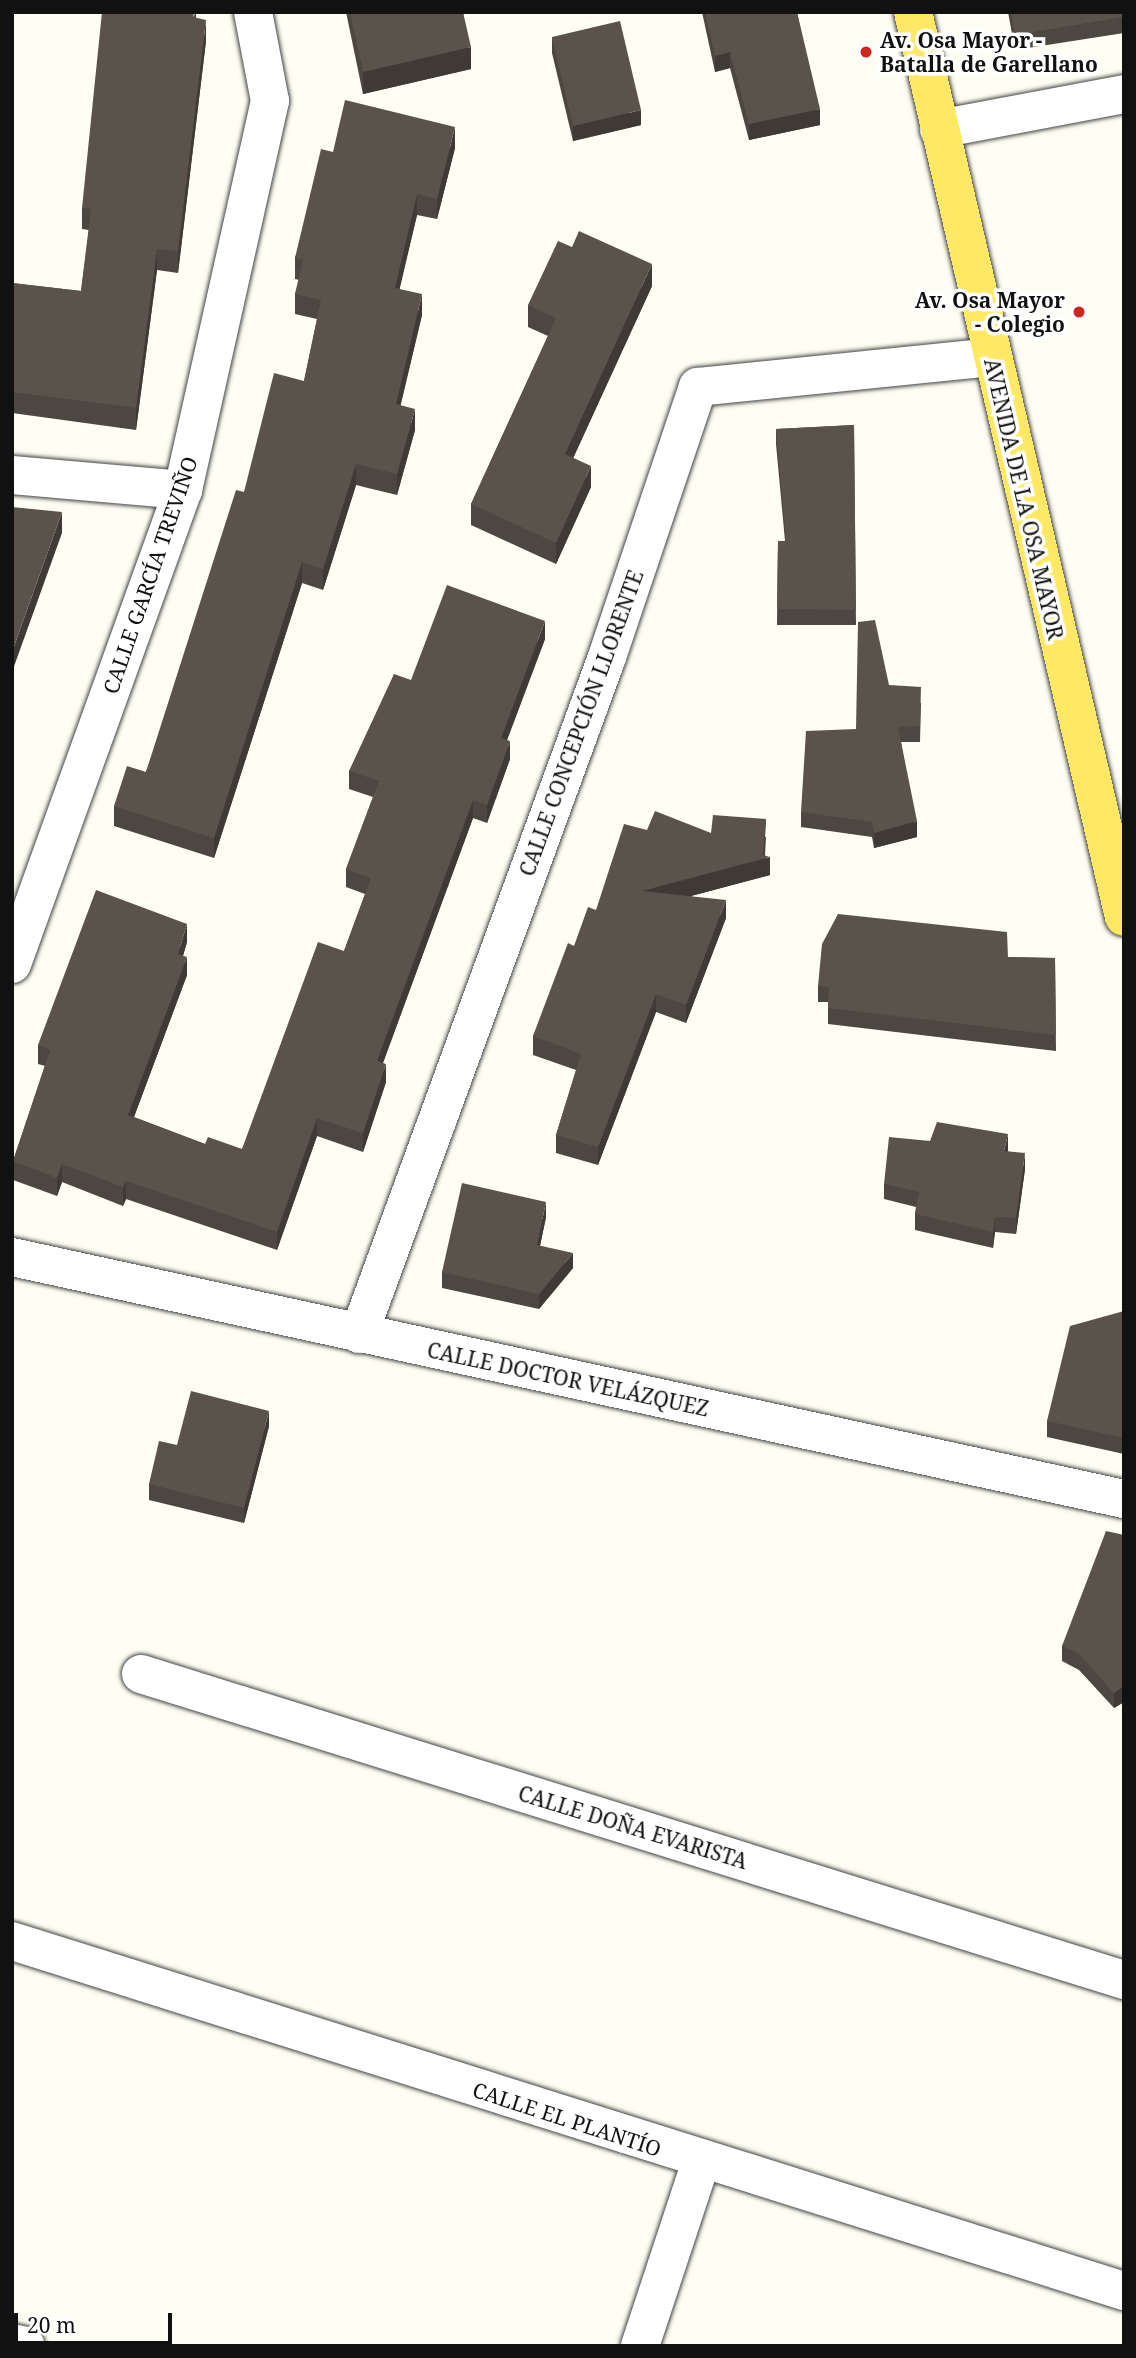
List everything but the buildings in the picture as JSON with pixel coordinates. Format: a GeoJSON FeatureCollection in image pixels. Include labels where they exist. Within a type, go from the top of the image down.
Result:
{"type":"FeatureCollection","features":[{"type":"Feature","properties":{"kind":"main road","name":"AVENIDA DE LA OSA MAYOR"},"geometry":{"type":"LineString","coordinates":[[913,12],[1071,700],[1124,917]]}},
{"type":"Feature","properties":{"kind":"street","name":"CALLE GARCÍA TREVIÑO"},"geometry":{"type":"LineString","coordinates":[[12,964],[183,490],[270,101],[253,12]]}},
{"type":"Feature","properties":{"kind":"street"},"geometry":{"type":"LineString","coordinates":[[939,129],[1124,94]]}},
{"type":"Feature","properties":{"kind":"street","name":"CALLE CONCEPCIÓN LLORENTE"},"geometry":{"type":"LineString","coordinates":[[359,1334],[607,657],[698,387],[992,357]]}},
{"type":"Feature","properties":{"kind":"street"},"geometry":{"type":"LineString","coordinates":[[12,475],[183,490]]}},
{"type":"Feature","properties":{"kind":"street","name":"CALLE DOCTOR VELÁZQUEZ"},"geometry":{"type":"LineString","coordinates":[[12,1257],[1124,1499]]}},
{"type":"Feature","properties":{"kind":"street","name":"CALLE DOÑA EVARISTA"},"geometry":{"type":"LineString","coordinates":[[141,1674],[1124,1980]]}},
{"type":"Feature","properties":{"kind":"street","name":"CALLE EL PLANTÍO"},"geometry":{"type":"LineString","coordinates":[[12,1941],[701,2162],[1124,2291]]}},
{"type":"Feature","properties":{"kind":"street"},"geometry":{"type":"LineString","coordinates":[[640,2346],[701,2162]]}},
{"type":"Feature","properties":{"kind":"street"},"geometry":{"type":"LineString","coordinates":[[12,2343],[26,2346]]}},
{"type":"Feature","properties":{"kind":"place","name":"Av. Osa Mayor - Batalla de Garellano"},"geometry":{"type":"Point","coordinates":[866,52]}},
{"type":"Feature","properties":{"kind":"place","name":"Av. Osa Mayor - Colegio"},"geometry":{"type":"Point","coordinates":[1079,312]}}]}
